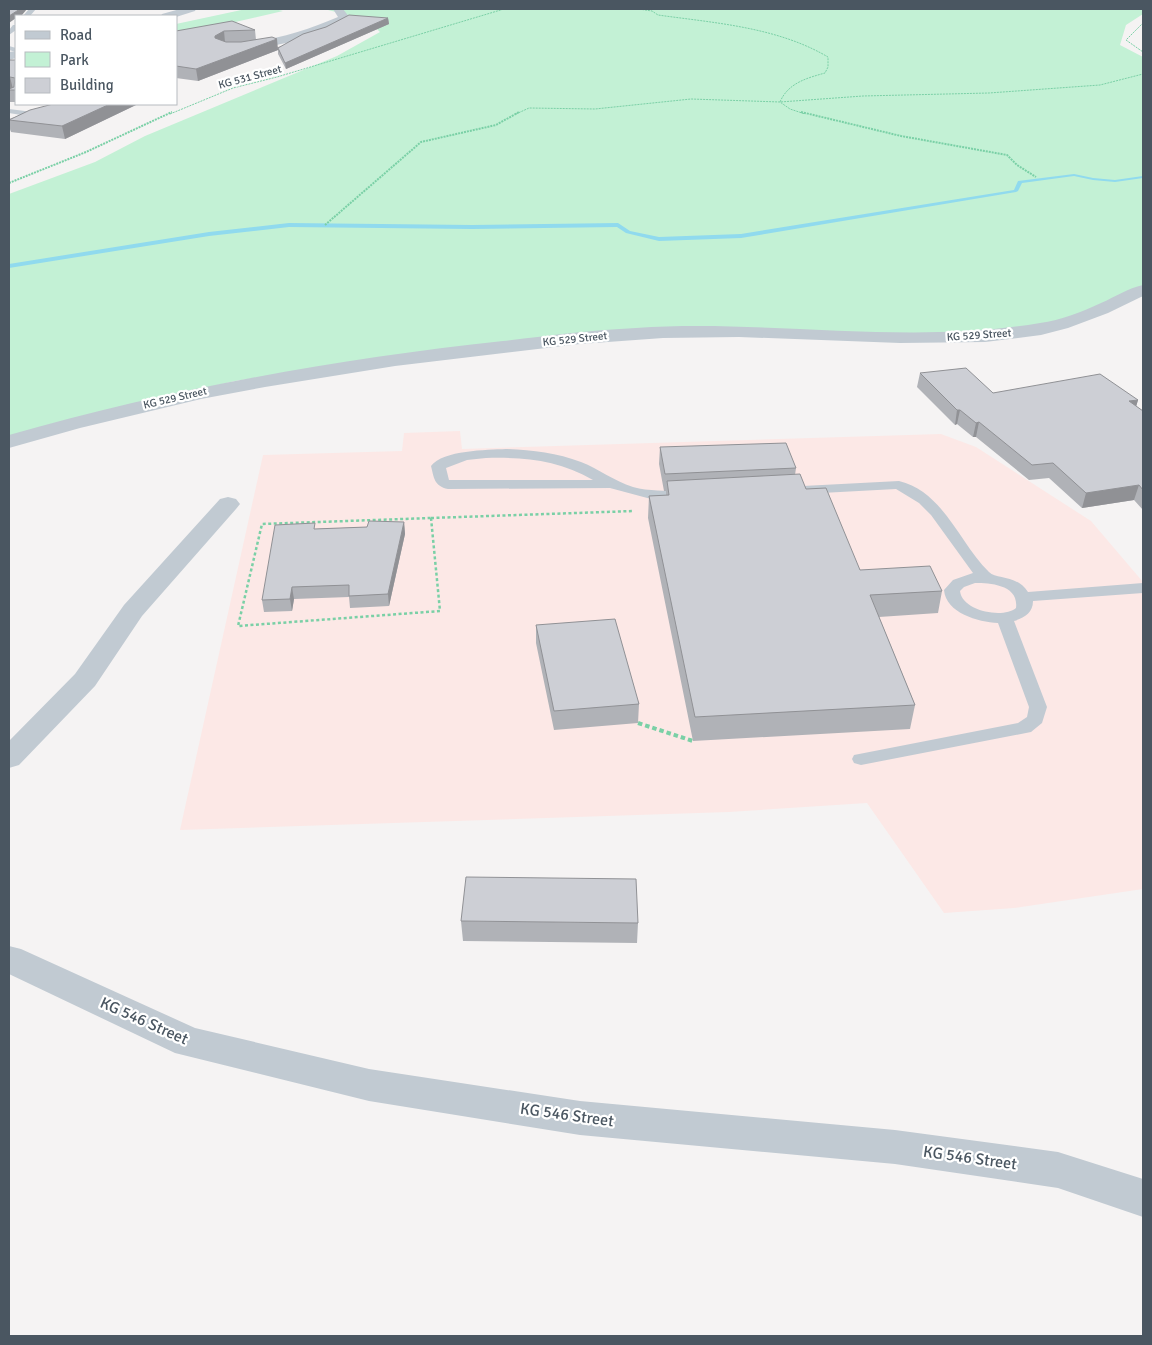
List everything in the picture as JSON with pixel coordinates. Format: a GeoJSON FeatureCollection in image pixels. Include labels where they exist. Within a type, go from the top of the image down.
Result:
{"type":"FeatureCollection","features":[{"type":"Feature","properties":{"kind":"street"},"geometry":{"type":"LineString","coordinates":[[170,15],[191,9]]}},
{"type":"Feature","properties":{"kind":"street"},"geometry":{"type":"LineString","coordinates":[[224,48],[258,46],[307,35],[345,18],[338,9]]}},
{"type":"Feature","properties":{"kind":"street","name":"KG 529 Street"},"geometry":{"type":"LineString","coordinates":[[9,442],[65,425],[176,397],[274,378],[430,354],[613,335],[685,331],[872,338],[951,338],[999,335],[1043,329],[1070,322],[1143,290]]}},
{"type":"Feature","properties":{"kind":"street"},"geometry":{"type":"LineString","coordinates":[[9,758],[85,680],[132,611],[228,504]]}},
{"type":"Feature","properties":{"kind":"street","name":"KG 546 Street"},"geometry":{"type":"LineString","coordinates":[[9,959],[188,1042],[369,1084],[580,1118],[895,1147],[1058,1170],[1143,1198]]}},
{"type":"Feature","properties":{"kind":"lane"},"geometry":{"type":"LineString","coordinates":[[9,106],[29,108]]}},
{"type":"Feature","properties":{"kind":"lane"},"geometry":{"type":"LineString","coordinates":[[9,111],[29,108]]}},
{"type":"Feature","properties":{"kind":"lane"},"geometry":{"type":"LineString","coordinates":[[9,128],[27,121],[33,114],[29,108]]}},
{"type":"Feature","properties":{"kind":"lane"},"geometry":{"type":"LineString","coordinates":[[611,484],[448,485],[442,482],[438,466],[447,460],[467,455],[541,455],[575,464],[611,484],[656,497],[695,495]]}},
{"type":"Feature","properties":{"kind":"lane"},"geometry":{"type":"LineString","coordinates":[[792,490],[899,486],[924,500],[936,512],[986,578]]}},
{"type":"Feature","properties":{"kind":"lane"},"geometry":{"type":"LineString","coordinates":[[986,578],[1009,584],[1024,597],[1026,603],[1024,609],[1018,614],[1004,618],[975,615],[957,604],[952,591],[963,580],[986,578]]}},
{"type":"Feature","properties":{"kind":"lane"},"geometry":{"type":"LineString","coordinates":[[1024,597],[1143,588]]}},
{"type":"Feature","properties":{"kind":"lane"},"geometry":{"type":"LineString","coordinates":[[861,759],[1024,728],[1036,719],[1038,708],[1004,618]]}},
{"type":"Feature","properties":{"kind":"path","name":"KG 531 Street"},"geometry":{"type":"LineString","coordinates":[[9,183],[109,142],[199,100],[246,83],[277,77],[504,9]]}},
{"type":"Feature","properties":{"kind":"path"},"geometry":{"type":"LineString","coordinates":[[639,9],[803,43],[828,57],[828,67],[825,73],[794,84],[783,93],[780,102]]}},
{"type":"Feature","properties":{"kind":"path"},"geometry":{"type":"LineString","coordinates":[[1143,23],[1126,40],[1143,52]]}},
{"type":"Feature","properties":{"kind":"path"},"geometry":{"type":"LineString","coordinates":[[325,225],[421,142],[496,125],[508,120],[516,113],[530,108],[595,109],[691,99],[780,102],[862,96],[961,95],[1100,85],[1143,74]]}},
{"type":"Feature","properties":{"kind":"path"},"geometry":{"type":"LineString","coordinates":[[780,102],[790,108],[820,118],[901,136],[1007,156],[1017,165],[1036,176]]}},
{"type":"Feature","properties":{"kind":"path"},"geometry":{"type":"LineString","coordinates":[[431,517],[440,611],[238,626],[262,524],[431,517],[642,511],[656,497]]}},
{"type":"Feature","properties":{"kind":"path"},"geometry":{"type":"LineString","coordinates":[[638,723],[693,741]]}},
{"type":"Feature","properties":{"kind":"shaded area"},"geometry":{"type":"Polygon","coordinates":[[[460,431],[462,449],[941,434],[976,447],[1091,521],[1143,582],[1143,889],[1014,908],[944,913],[867,803],[729,812],[180,830],[263,455],[402,451],[404,433],[460,431]]]}},
{"type":"Feature","properties":{"kind":"green space"},"geometry":{"type":"Polygon","coordinates":[[[246,9],[274,9],[283,11],[183,34],[178,33],[178,24],[246,9]]]}},
{"type":"Feature","properties":{"kind":"green space"},"geometry":{"type":"Polygon","coordinates":[[[324,9],[1143,9],[1143,14],[1126,25],[1120,45],[1143,57],[1143,296],[1028,330],[917,337],[690,334],[424,352],[235,381],[51,424],[9,437],[9,194],[95,162],[145,136],[337,56],[380,32],[368,20],[324,9]]]}},
{"type":"Feature","properties":{"kind":"building"},"geometry":{"type":"Polygon","coordinates":[[[9,9],[20,9],[9,16],[9,9]]]}},
{"type":"Feature","properties":{"kind":"building"},"geometry":{"type":"Polygon","coordinates":[[[349,15],[388,18],[285,63],[278,48],[303,34],[326,27],[349,15]]]}},
{"type":"Feature","properties":{"kind":"building"},"geometry":{"type":"Polygon","coordinates":[[[232,21],[255,30],[224,31],[215,36],[215,38],[226,42],[241,42],[272,37],[277,39],[196,69],[178,66],[178,31],[232,21]]]}},
{"type":"Feature","properties":{"kind":"building"},"geometry":{"type":"Polygon","coordinates":[[[9,60],[15,60],[15,78],[9,78],[9,60]]]}},
{"type":"Feature","properties":{"kind":"building"},"geometry":{"type":"Polygon","coordinates":[[[15,78],[15,90],[9,90],[14,87],[15,78]]]}},
{"type":"Feature","properties":{"kind":"building"},"geometry":{"type":"Polygon","coordinates":[[[49,105],[108,105],[62,126],[9,120],[30,110],[49,105]]]}},
{"type":"Feature","properties":{"kind":"building"},"geometry":{"type":"Polygon","coordinates":[[[966,368],[993,393],[1100,374],[1138,400],[1129,401],[1143,411],[1143,490],[1139,485],[1086,493],[1053,463],[1032,465],[979,422],[976,423],[960,410],[957,410],[920,373],[966,368]]]}},
{"type":"Feature","properties":{"kind":"building"},"geometry":{"type":"Polygon","coordinates":[[[786,443],[796,468],[665,474],[660,447],[786,443]]]}},
{"type":"Feature","properties":{"kind":"building"},"geometry":{"type":"Polygon","coordinates":[[[800,474],[806,489],[826,488],[860,570],[930,566],[942,591],[870,595],[915,705],[695,717],[649,496],[669,495],[667,481],[800,474]]]}},
{"type":"Feature","properties":{"kind":"building"},"geometry":{"type":"Polygon","coordinates":[[[369,521],[404,522],[388,594],[349,596],[349,585],[292,587],[290,599],[262,600],[275,525],[315,523],[314,529],[367,527],[369,521]]]}},
{"type":"Feature","properties":{"kind":"building"},"geometry":{"type":"Polygon","coordinates":[[[615,619],[639,704],[554,711],[536,625],[615,619]]]}},
{"type":"Feature","properties":{"kind":"building"},"geometry":{"type":"Polygon","coordinates":[[[466,877],[636,879],[638,923],[461,921],[466,877]]]}},
{"type":"Feature","properties":{"kind":"waterway"},"geometry":{"type":"LineString","coordinates":[[9,266],[209,234],[289,225],[472,227],[618,225],[628,232],[659,239],[741,236],[1016,191],[1020,182],[1074,175],[1115,181],[1143,177]]}}]}
